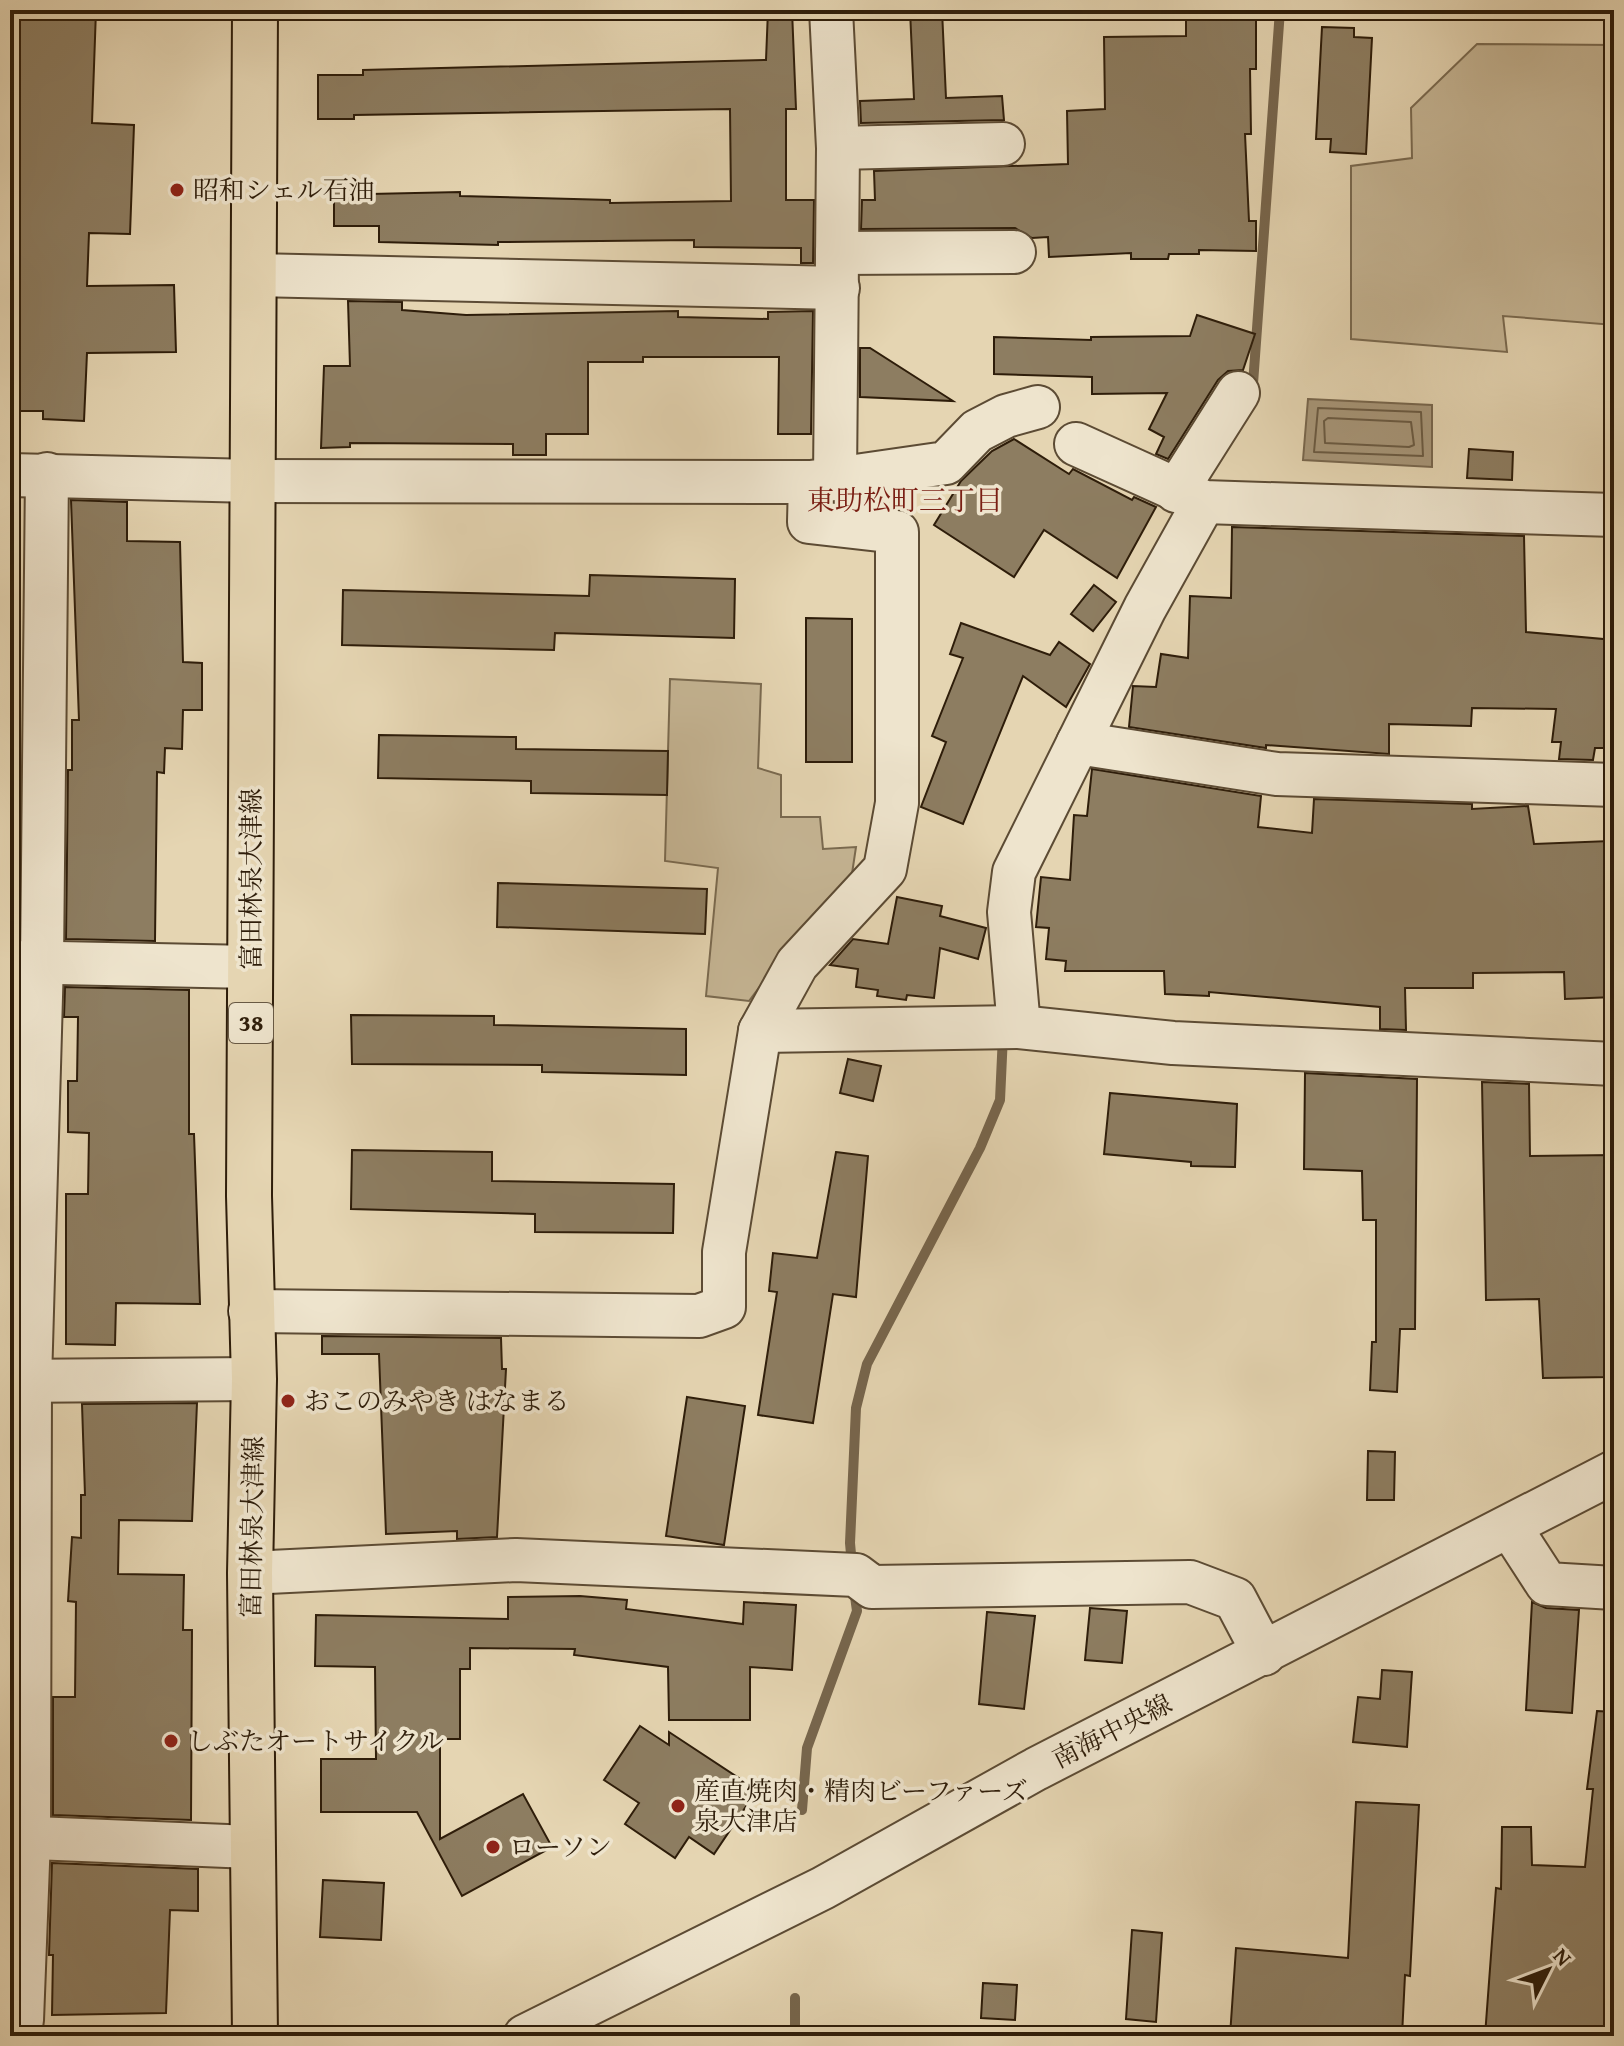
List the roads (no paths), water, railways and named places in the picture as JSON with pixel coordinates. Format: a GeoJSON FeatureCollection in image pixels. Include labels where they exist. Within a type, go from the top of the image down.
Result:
{"type":"FeatureCollection","features":[{"type":"Feature","properties":{"kind":"main road","name":"富田林泉大津線"},"geometry":{"type":"LineString","coordinates":[[255,10],[250,1311],[254,1379],[250,1573],[255,2036]]}},
{"type":"Feature","properties":{"kind":"street"},"geometry":{"type":"LineString","coordinates":[[250,1311],[699,1316],[724,1307],[724,1252],[760,1031],[797,964],[885,869],[897,803],[897,532],[809,522],[823,480],[837,270],[838,148],[831,10]]}},
{"type":"Feature","properties":{"kind":"street"},"geometry":{"type":"LineString","coordinates":[[838,148],[1003,144]]}},
{"type":"Feature","properties":{"kind":"street"},"geometry":{"type":"LineString","coordinates":[[254,275],[837,270],[1014,252]]}},
{"type":"Feature","properties":{"kind":"street"},"geometry":{"type":"LineString","coordinates":[[1010,1028],[1009,912],[1014,872],[1145,608],[1189,496],[1238,393]]}},
{"type":"Feature","properties":{"kind":"street"},"geometry":{"type":"LineString","coordinates":[[22,2020],[20,1381],[28,474],[253,481],[823,480],[946,463],[977,431],[1006,416],[1038,407]]}},
{"type":"Feature","properties":{"kind":"street"},"geometry":{"type":"LineString","coordinates":[[1076,444],[1189,496],[1614,515]]}},
{"type":"Feature","properties":{"kind":"street"},"geometry":{"type":"LineString","coordinates":[[1078,743],[1277,774],[1614,785]]}},
{"type":"Feature","properties":{"kind":"street"},"geometry":{"type":"LineString","coordinates":[[26,962],[251,967]]}},
{"type":"Feature","properties":{"kind":"street"},"geometry":{"type":"LineString","coordinates":[[760,1031],[1010,1028],[1173,1043],[1614,1064]]}},
{"type":"Feature","properties":{"kind":"street"},"geometry":{"type":"LineString","coordinates":[[20,1381],[254,1379]]}},
{"type":"Feature","properties":{"kind":"street","name":"南海中央線"},"geometry":{"type":"LineString","coordinates":[[525,2036],[823,1888],[1036,1769],[1614,1472]]}},
{"type":"Feature","properties":{"kind":"street"},"geometry":{"type":"LineString","coordinates":[[1510,1527],[1547,1584],[1614,1588]]}},
{"type":"Feature","properties":{"kind":"street"},"geometry":{"type":"LineString","coordinates":[[250,1573],[516,1560],[848,1575],[872,1587],[1190,1582],[1235,1599],[1264,1654]]}},
{"type":"Feature","properties":{"kind":"street"},"geometry":{"type":"LineString","coordinates":[[20,1837],[251,1847]]}},
{"type":"Feature","properties":{"kind":"water"},"geometry":{"type":"Polygon","coordinates":[[[1308,399],[1432,405],[1432,467],[1303,460],[1308,399]]]}},
{"type":"Feature","properties":{"kind":"waterway"},"geometry":{"type":"LineString","coordinates":[[1249,391],[1253,384],[1280,10]]}},
{"type":"Feature","properties":{"kind":"waterway"},"geometry":{"type":"LineString","coordinates":[[852,1565],[850,1543],[856,1408],[867,1364],[980,1148],[1000,1100],[1003,1035]]}},
{"type":"Feature","properties":{"kind":"waterway"},"geometry":{"type":"LineString","coordinates":[[802,1810],[807,1748],[857,1611],[854,1589]]}},
{"type":"Feature","properties":{"kind":"waterway"},"geometry":{"type":"LineString","coordinates":[[795,1998],[795,2036]]}},
{"type":"Feature","properties":{"kind":"place","name":"昭和シェル石油"},"geometry":{"type":"Point","coordinates":[177,190]}},
{"type":"Feature","properties":{"kind":"place","name":"おこのみやき はなまる"},"geometry":{"type":"Point","coordinates":[288,1401]}},
{"type":"Feature","properties":{"kind":"place","name":"しぶたオートサイクル"},"geometry":{"type":"Point","coordinates":[171,1741]}},
{"type":"Feature","properties":{"kind":"place","name":"産直焼肉・精肉ビーファーズ 泉大津店"},"geometry":{"type":"Point","coordinates":[678,1806]}},
{"type":"Feature","properties":{"kind":"place","name":"ローソン"},"geometry":{"type":"Point","coordinates":[493,1847]}},
{"type":"Feature","properties":{"kind":"district","name":"東助松町三丁目"},"geometry":{"type":"Point","coordinates":[905,500]}}]}
